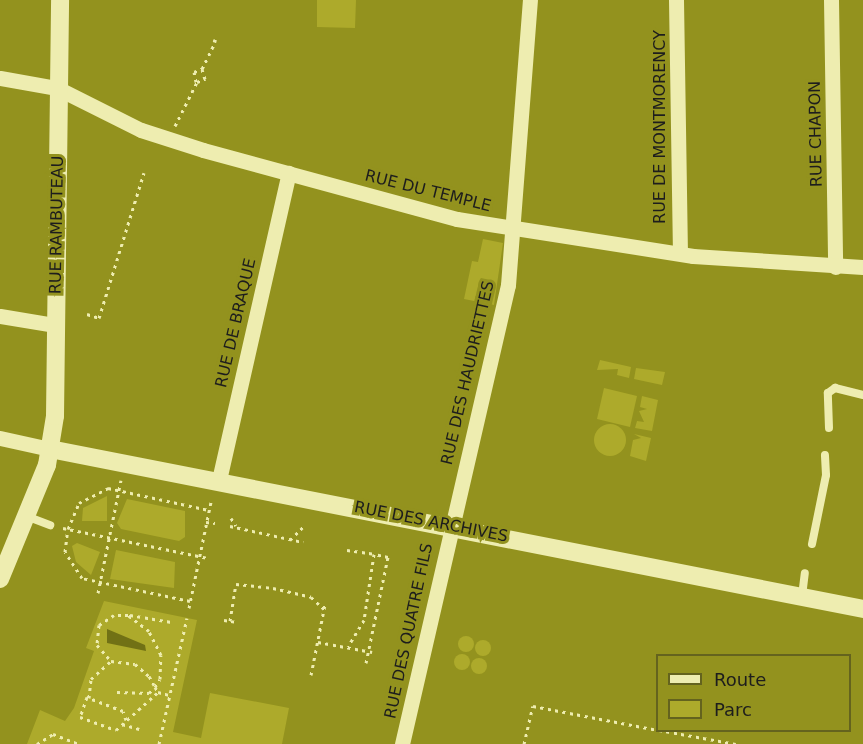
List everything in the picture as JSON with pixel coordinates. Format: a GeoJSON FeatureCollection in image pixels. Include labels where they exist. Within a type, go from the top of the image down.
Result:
{"type":"FeatureCollection","features":[{"type":"Feature","properties":{"kind":"street","name":"RUE RAMBUTEAU"},"geometry":{"type":"LineString","coordinates":[[0,579],[50,449],[55,325],[60,0]]}},
{"type":"Feature","properties":{"kind":"street","name":"RUE DES HAUDRIETTES"},"geometry":{"type":"LineString","coordinates":[[451,525],[508,285],[530,0]]}},
{"type":"Feature","properties":{"kind":"street","name":"RUE DE MONTMORENCY"},"geometry":{"type":"LineString","coordinates":[[676,0],[680,253]]}},
{"type":"Feature","properties":{"kind":"street","name":"RUE CHAPON"},"geometry":{"type":"LineString","coordinates":[[831,0],[835,267]]}},
{"type":"Feature","properties":{"kind":"street","name":"RUE DU TEMPLE"},"geometry":{"type":"LineString","coordinates":[[0,78],[57,88],[141,130],[457,219],[680,253],[835,267],[863,267]]}},
{"type":"Feature","properties":{"kind":"street","name":"RUE DE BRAQUE"},"geometry":{"type":"LineString","coordinates":[[219,480],[288,173]]}},
{"type":"Feature","properties":{"kind":"street"},"geometry":{"type":"LineString","coordinates":[[0,316],[55,325]]}},
{"type":"Feature","properties":{"kind":"street","name":"RUE DES ARCHIVES"},"geometry":{"type":"LineString","coordinates":[[0,438],[451,525],[863,609]]}},
{"type":"Feature","properties":{"kind":"street","name":"RUE DES QUATRE FILS"},"geometry":{"type":"LineString","coordinates":[[402,744],[451,525]]}},
{"type":"Feature","properties":{"kind":"lane"},"geometry":{"type":"LineString","coordinates":[[829,428],[831,389],[863,395]]}},
{"type":"Feature","properties":{"kind":"lane"},"geometry":{"type":"LineString","coordinates":[[812,544],[825,455]]}},
{"type":"Feature","properties":{"kind":"lane"},"geometry":{"type":"LineString","coordinates":[[26,516],[50,525]]}},
{"type":"Feature","properties":{"kind":"lane"},"geometry":{"type":"LineString","coordinates":[[802,596],[805,573]]}},
{"type":"Feature","properties":{"kind":"path"},"geometry":{"type":"LineString","coordinates":[[197,82],[205,79],[202,69],[214,44]]}},
{"type":"Feature","properties":{"kind":"path"},"geometry":{"type":"LineString","coordinates":[[173,131],[197,82],[194,72],[202,69]]}},
{"type":"Feature","properties":{"kind":"path"},"geometry":{"type":"LineString","coordinates":[[87,314],[99,318],[144,173]]}},
{"type":"Feature","properties":{"kind":"path"},"geometry":{"type":"LineString","coordinates":[[98,593],[121,480]]}},
{"type":"Feature","properties":{"kind":"path"},"geometry":{"type":"LineString","coordinates":[[190,601],[82,578],[72,567],[65,552],[68,529],[79,503],[91,493],[119,489],[209,510]]}},
{"type":"Feature","properties":{"kind":"path"},"geometry":{"type":"LineString","coordinates":[[189,608],[204,557],[206,522],[211,502]]}},
{"type":"Feature","properties":{"kind":"path"},"geometry":{"type":"LineString","coordinates":[[231,518],[237,528]]}},
{"type":"Feature","properties":{"kind":"path"},"geometry":{"type":"LineString","coordinates":[[206,522],[215,524]]}},
{"type":"Feature","properties":{"kind":"path"},"geometry":{"type":"LineString","coordinates":[[230,526],[303,542]]}},
{"type":"Feature","properties":{"kind":"path"},"geometry":{"type":"LineString","coordinates":[[290,540],[303,527]]}},
{"type":"Feature","properties":{"kind":"path"},"geometry":{"type":"LineString","coordinates":[[63,528],[204,557]]}},
{"type":"Feature","properties":{"kind":"path"},"geometry":{"type":"LineString","coordinates":[[347,550],[388,557],[366,663]]}},
{"type":"Feature","properties":{"kind":"path"},"geometry":{"type":"LineString","coordinates":[[348,647],[364,620],[374,554]]}},
{"type":"Feature","properties":{"kind":"path"},"geometry":{"type":"LineString","coordinates":[[230,621],[236,584],[273,587],[311,597],[325,607],[311,674]]}},
{"type":"Feature","properties":{"kind":"path"},"geometry":{"type":"LineString","coordinates":[[169,695],[158,692],[135,664],[111,661],[97,645],[99,625],[114,615],[171,622]]}},
{"type":"Feature","properties":{"kind":"path"},"geometry":{"type":"LineString","coordinates":[[117,692],[142,696],[155,687],[161,671],[158,645],[128,615]]}},
{"type":"Feature","properties":{"kind":"path"},"geometry":{"type":"LineString","coordinates":[[159,744],[187,618]]}},
{"type":"Feature","properties":{"kind":"path"},"geometry":{"type":"LineString","coordinates":[[224,620],[236,622]]}},
{"type":"Feature","properties":{"kind":"path"},"geometry":{"type":"LineString","coordinates":[[318,642],[370,651]]}},
{"type":"Feature","properties":{"kind":"path"},"geometry":{"type":"LineString","coordinates":[[111,661],[91,679],[89,699],[80,717],[117,730],[158,692]]}},
{"type":"Feature","properties":{"kind":"path"},"geometry":{"type":"LineString","coordinates":[[89,699],[123,711],[126,720]]}},
{"type":"Feature","properties":{"kind":"path"},"geometry":{"type":"LineString","coordinates":[[524,744],[533,706],[656,730]]}},
{"type":"Feature","properties":{"kind":"path"},"geometry":{"type":"LineString","coordinates":[[122,724],[139,729]]}},
{"type":"Feature","properties":{"kind":"path"},"geometry":{"type":"LineString","coordinates":[[669,732],[736,744]]}},
{"type":"Feature","properties":{"kind":"path"},"geometry":{"type":"LineString","coordinates":[[37,744],[53,734],[79,744]]}},
{"type":"Feature","properties":{"kind":"green space"},"geometry":{"type":"Polygon","coordinates":[[[317,0],[356,0],[355,28],[317,27],[317,0]]]}},
{"type":"Feature","properties":{"kind":"green space"},"geometry":{"type":"Polygon","coordinates":[[[483,239],[503,243],[494,305],[464,299],[472,261],[478,262],[483,239]]]}},
{"type":"Feature","properties":{"kind":"green space"},"geometry":{"type":"Polygon","coordinates":[[[600,360],[631,367],[629,378],[617,375],[618,369],[597,370],[600,360]]]}},
{"type":"Feature","properties":{"kind":"green space"},"geometry":{"type":"Polygon","coordinates":[[[636,368],[665,372],[662,385],[634,379],[636,368]]]}},
{"type":"Feature","properties":{"kind":"green space"},"geometry":{"type":"Polygon","coordinates":[[[604,388],[637,396],[630,427],[597,419],[604,388]]]}},
{"type":"Feature","properties":{"kind":"green space"},"geometry":{"type":"Polygon","coordinates":[[[642,396],[658,400],[652,431],[635,428],[637,421],[644,422],[639,411],[647,409],[640,407],[642,396]]]}},
{"type":"Feature","properties":{"kind":"green space"},"geometry":{"type":"Polygon","coordinates":[[[610,424],[621,429],[626,440],[621,451],[610,456],[599,451],[594,440],[599,429],[610,424]]]}},
{"type":"Feature","properties":{"kind":"green space"},"geometry":{"type":"Polygon","coordinates":[[[634,434],[651,438],[646,461],[630,456],[633,440],[641,438],[634,434]]]}},
{"type":"Feature","properties":{"kind":"green space"},"geometry":{"type":"Polygon","coordinates":[[[107,496],[107,521],[82,521],[83,508],[107,496]]]}},
{"type":"Feature","properties":{"kind":"green space"},"geometry":{"type":"Polygon","coordinates":[[[127,499],[185,511],[185,537],[179,541],[121,529],[117,523],[127,499]]]}},
{"type":"Feature","properties":{"kind":"green space"},"geometry":{"type":"Polygon","coordinates":[[[77,543],[100,552],[91,575],[76,562],[72,546],[77,543]]]}},
{"type":"Feature","properties":{"kind":"green space"},"geometry":{"type":"Polygon","coordinates":[[[116,550],[175,562],[174,588],[110,579],[116,550]]]}},
{"type":"Feature","properties":{"kind":"green space"},"geometry":{"type":"Polygon","coordinates":[[[104,601],[197,620],[173,732],[201,738],[210,693],[289,708],[282,744],[27,744],[40,710],[65,721],[74,708],[94,651],[86,648],[104,601]]]}},
{"type":"Feature","properties":{"kind":"green space"},"geometry":{"type":"Polygon","coordinates":[[[466,636],[472,638],[474,644],[472,650],[466,652],[460,650],[458,644],[460,638],[466,636]]]}},
{"type":"Feature","properties":{"kind":"green space"},"geometry":{"type":"Polygon","coordinates":[[[483,640],[489,642],[491,648],[489,654],[483,656],[477,654],[475,648],[477,642],[483,640]]]}},
{"type":"Feature","properties":{"kind":"green space"},"geometry":{"type":"Polygon","coordinates":[[[462,654],[468,656],[470,662],[468,668],[462,670],[456,668],[454,662],[456,656],[462,654]]]}},
{"type":"Feature","properties":{"kind":"green space"},"geometry":{"type":"Polygon","coordinates":[[[479,658],[487,666],[479,674],[471,666],[479,658]]]}},
{"type":"Feature","properties":{"kind":"shaded area"},"geometry":{"type":"Polygon","coordinates":[[[107,629],[145,645],[146,651],[107,643],[107,629]]]}}]}
